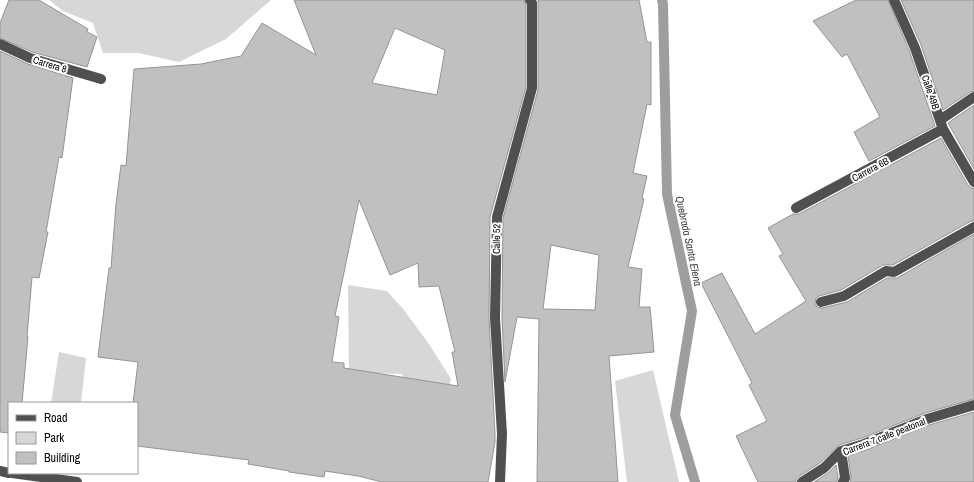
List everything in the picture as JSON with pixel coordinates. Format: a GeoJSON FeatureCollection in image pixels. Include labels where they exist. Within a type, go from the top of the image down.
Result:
{"type":"FeatureCollection","features":[{"type":"Feature","properties":{"kind":"street","name":"Calle 52"},"geometry":{"type":"LineString","coordinates":[[500,482],[502,434],[495,318],[497,217],[532,88],[532,3],[530,0]]}},
{"type":"Feature","properties":{"kind":"street","name":"Calle 49B"},"geometry":{"type":"LineString","coordinates":[[894,0],[915,48],[942,124],[974,182]]}},
{"type":"Feature","properties":{"kind":"street","name":"Carrera 8"},"geometry":{"type":"LineString","coordinates":[[0,44],[30,58],[101,79]]}},
{"type":"Feature","properties":{"kind":"street","name":"Carrera 6B"},"geometry":{"type":"LineString","coordinates":[[796,208],[942,124],[974,97]]}},
{"type":"Feature","properties":{"kind":"street"},"geometry":{"type":"LineString","coordinates":[[821,302],[844,296],[886,271],[894,272],[974,227]]}},
{"type":"Feature","properties":{"kind":"street","name":"Carrera 7 calle peatonal"},"geometry":{"type":"LineString","coordinates":[[802,482],[824,468],[841,451],[864,444],[927,419],[974,405]]}},
{"type":"Feature","properties":{"kind":"street"},"geometry":{"type":"LineString","coordinates":[[841,451],[845,478],[843,482]]}},
{"type":"Feature","properties":{"kind":"street"},"geometry":{"type":"LineString","coordinates":[[16,474],[37,479],[77,482]]}},
{"type":"Feature","properties":{"kind":"green space"},"geometry":{"type":"Polygon","coordinates":[[[49,0],[271,0],[226,39],[179,62],[138,53],[103,53],[93,23],[63,11],[49,0]]]}},
{"type":"Feature","properties":{"kind":"green space"},"geometry":{"type":"Polygon","coordinates":[[[348,285],[387,291],[404,310],[429,344],[451,379],[448,391],[406,388],[402,374],[373,373],[349,382],[348,285]]]}},
{"type":"Feature","properties":{"kind":"green space"},"geometry":{"type":"Polygon","coordinates":[[[59,352],[86,358],[81,402],[51,402],[59,352]]]}},
{"type":"Feature","properties":{"kind":"green space"},"geometry":{"type":"Polygon","coordinates":[[[653,370],[679,482],[627,482],[615,381],[653,370]]]}},
{"type":"Feature","properties":{"kind":"building"},"geometry":{"type":"Polygon","coordinates":[[[9,0],[39,0],[88,29],[87,32],[97,37],[87,67],[32,52],[0,38],[0,23],[9,0]]]}},
{"type":"Feature","properties":{"kind":"building"},"geometry":{"type":"Polygon","coordinates":[[[294,0],[524,0],[526,5],[526,87],[490,217],[489,318],[495,442],[488,482],[382,482],[358,476],[325,471],[324,477],[248,464],[249,460],[138,446],[138,402],[133,402],[138,362],[98,357],[109,268],[111,268],[116,204],[121,165],[126,166],[134,69],[201,64],[241,56],[262,23],[316,55],[294,0]],[[395,28],[372,83],[437,95],[445,50],[395,28]],[[359,200],[335,316],[339,317],[332,362],[344,363],[344,368],[458,386],[452,352],[455,352],[439,286],[419,287],[418,263],[390,275],[359,200]]]}},
{"type":"Feature","properties":{"kind":"building"},"geometry":{"type":"Polygon","coordinates":[[[538,0],[639,0],[647,42],[651,42],[651,105],[647,104],[633,173],[647,176],[642,198],[644,199],[628,267],[642,269],[639,307],[650,307],[654,352],[609,356],[618,482],[537,482],[539,319],[517,317],[505,382],[502,318],[503,218],[538,90],[538,0]],[[551,245],[543,309],[595,310],[599,255],[551,245]]]}},
{"type":"Feature","properties":{"kind":"building"},"geometry":{"type":"Polygon","coordinates":[[[856,0],[888,0],[909,50],[935,126],[869,161],[854,132],[880,117],[847,54],[842,57],[813,21],[856,0]]]}},
{"type":"Feature","properties":{"kind":"building"},"geometry":{"type":"Polygon","coordinates":[[[901,0],[974,0],[974,91],[970,92],[943,110],[921,45],[901,0]]]}},
{"type":"Feature","properties":{"kind":"building"},"geometry":{"type":"Polygon","coordinates":[[[0,51],[28,64],[73,78],[62,158],[59,157],[46,232],[48,232],[39,278],[32,277],[22,402],[8,402],[8,433],[0,432],[0,51]]]}},
{"type":"Feature","properties":{"kind":"building"},"geometry":{"type":"Polygon","coordinates":[[[974,105],[974,169],[948,123],[974,105]]]}},
{"type":"Feature","properties":{"kind":"building"},"geometry":{"type":"Polygon","coordinates":[[[941,138],[968,185],[971,188],[974,188],[974,221],[971,221],[893,265],[883,265],[841,290],[819,296],[816,298],[815,303],[817,307],[822,308],[847,302],[887,278],[897,278],[974,234],[974,399],[925,413],[862,438],[839,445],[820,463],[798,477],[796,482],[758,482],[736,436],[767,421],[749,385],[752,383],[701,283],[722,273],[755,334],[806,301],[779,256],[783,254],[768,228],[793,214],[799,214],[941,138]]]}},
{"type":"Feature","properties":{"kind":"building"},"geometry":{"type":"Polygon","coordinates":[[[974,412],[974,482],[850,482],[851,477],[848,456],[929,425],[974,412]]]}},
{"type":"Feature","properties":{"kind":"building"},"geometry":{"type":"Polygon","coordinates":[[[836,465],[838,477],[837,482],[814,482],[828,473],[836,465]]]}},
{"type":"Feature","properties":{"kind":"waterway","name":"Quebrada Santa Elena"},"geometry":{"type":"LineString","coordinates":[[662,0],[667,194],[692,311],[675,415],[695,482]]}}]}
